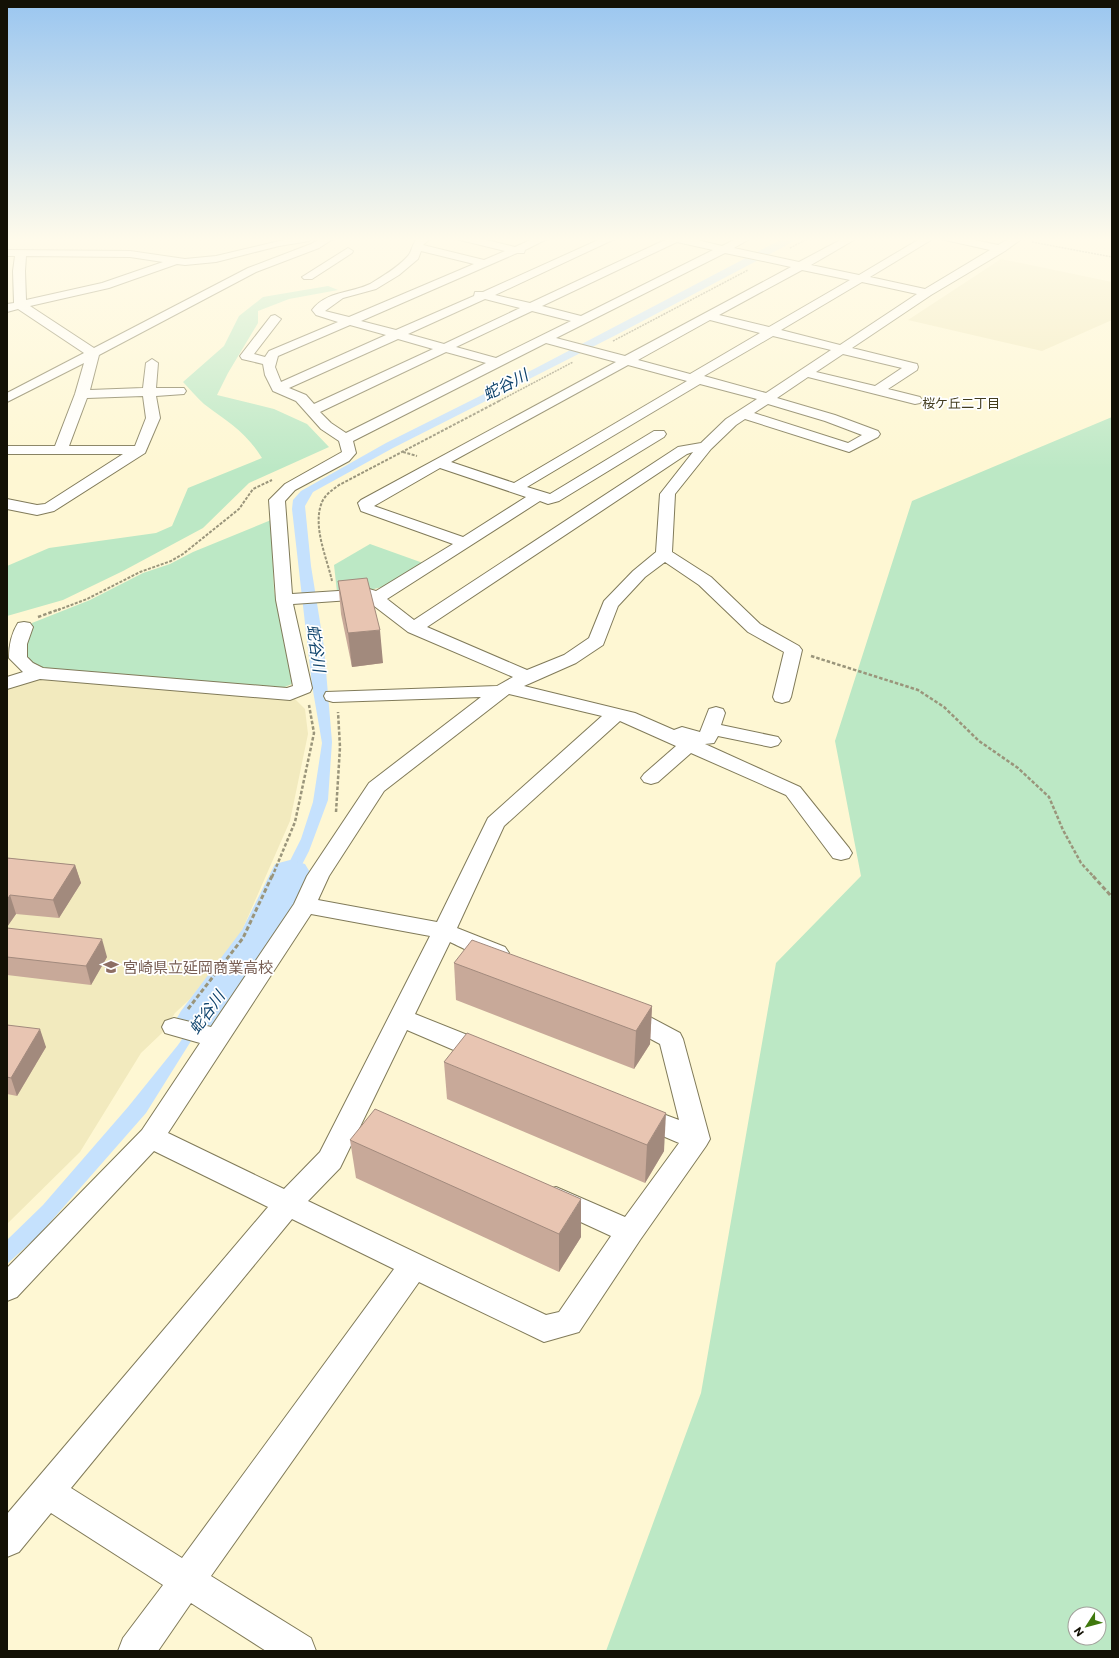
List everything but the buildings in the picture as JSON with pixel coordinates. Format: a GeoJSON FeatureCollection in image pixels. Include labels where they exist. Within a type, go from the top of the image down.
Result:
{"type":"FeatureCollection","features":[{"type":"Feature","properties":{"kind":"street"},"geometry":{"type":"LineString","coordinates":[[34,314],[93,353]]}},
{"type":"Feature","properties":{"kind":"street"},"geometry":{"type":"LineString","coordinates":[[8,399],[167,314]]}},
{"type":"Feature","properties":{"kind":"street"},"geometry":{"type":"LineString","coordinates":[[328,314],[499,363]]}},
{"type":"Feature","properties":{"kind":"street"},"geometry":{"type":"LineString","coordinates":[[24,628],[18,644],[18,658],[27,667],[39,673],[290,694],[303,688],[288,600],[277,500],[290,487],[344,458],[349,453],[345,439],[326,426],[301,398],[278,388],[269,370],[268,362],[273,354],[366,314]]}},
{"type":"Feature","properties":{"kind":"street"},"geometry":{"type":"LineString","coordinates":[[278,388],[440,314]]}},
{"type":"Feature","properties":{"kind":"street"},"geometry":{"type":"LineString","coordinates":[[312,410],[516,314]]}},
{"type":"Feature","properties":{"kind":"street"},"geometry":{"type":"LineString","coordinates":[[560,314],[582,320]]}},
{"type":"Feature","properties":{"kind":"street"},"geometry":{"type":"LineString","coordinates":[[345,439],[593,314]]}},
{"type":"Feature","properties":{"kind":"street"},"geometry":{"type":"LineString","coordinates":[[465,543],[366,508],[366,503],[712,314]]}},
{"type":"Feature","properties":{"kind":"street"},"geometry":{"type":"LineString","coordinates":[[514,489],[625,424],[771,331],[800,314]]}},
{"type":"Feature","properties":{"kind":"street"},"geometry":{"type":"LineString","coordinates":[[7,1288],[151,1137],[305,905],[318,876],[376,787],[512,686],[570,659],[597,641],[610,604],[639,574],[664,554],[668,494],[706,446],[731,422],[895,314]]}},
{"type":"Feature","properties":{"kind":"street"},"geometry":{"type":"LineString","coordinates":[[709,316],[912,367],[877,391]]}},
{"type":"Feature","properties":{"kind":"street"},"geometry":{"type":"LineString","coordinates":[[268,362],[246,356],[275,319]]}},
{"type":"Feature","properties":{"kind":"street"},"geometry":{"type":"LineString","coordinates":[[545,339],[696,378],[830,418],[872,434],[850,448],[745,414]]}},
{"type":"Feature","properties":{"kind":"street"},"geometry":{"type":"LineString","coordinates":[[61,449],[82,394],[93,353]]}},
{"type":"Feature","properties":{"kind":"street"},"geometry":{"type":"LineString","coordinates":[[7,504],[37,510],[49,508],[140,450],[153,418],[149,392],[152,363]]}},
{"type":"Feature","properties":{"kind":"street"},"geometry":{"type":"LineString","coordinates":[[806,373],[915,400]]}},
{"type":"Feature","properties":{"kind":"street"},"geometry":{"type":"LineString","coordinates":[[82,394],[179,391]]}},
{"type":"Feature","properties":{"kind":"street"},"geometry":{"type":"LineString","coordinates":[[625,424],[706,446]]}},
{"type":"Feature","properties":{"kind":"street"},"geometry":{"type":"LineString","coordinates":[[439,463],[548,499],[554,498],[659,434]]}},
{"type":"Feature","properties":{"kind":"street"},"geometry":{"type":"LineString","coordinates":[[414,628],[683,450],[706,446]]}},
{"type":"Feature","properties":{"kind":"street"},"geometry":{"type":"LineString","coordinates":[[7,461],[13,450],[140,450]]}},
{"type":"Feature","properties":{"kind":"street"},"geometry":{"type":"LineString","coordinates":[[376,600],[538,496]]}},
{"type":"Feature","properties":{"kind":"street"},"geometry":{"type":"LineString","coordinates":[[664,554],[705,580],[754,628],[793,650],[782,697]]}},
{"type":"Feature","properties":{"kind":"street"},"geometry":{"type":"LineString","coordinates":[[288,600],[369,594],[414,628],[512,686],[707,740],[713,721],[771,741]]}},
{"type":"Feature","properties":{"kind":"street"},"geometry":{"type":"LineString","coordinates":[[7,683],[39,673]]}},
{"type":"Feature","properties":{"kind":"street"},"geometry":{"type":"LineString","coordinates":[[335,696],[512,686]]}},
{"type":"Feature","properties":{"kind":"street"},"geometry":{"type":"LineString","coordinates":[[622,716],[689,744],[792,791],[842,853]]}},
{"type":"Feature","properties":{"kind":"street"},"geometry":{"type":"LineString","coordinates":[[7,1540],[288,1203],[330,1160],[367,1111],[402,1018],[495,823],[622,716]]}},
{"type":"Feature","properties":{"kind":"street"},"geometry":{"type":"LineString","coordinates":[[651,778],[689,744]]}},
{"type":"Feature","properties":{"kind":"street"},"geometry":{"type":"LineString","coordinates":[[305,905],[444,931],[515,961]]}},
{"type":"Feature","properties":{"kind":"street"},"geometry":{"type":"LineString","coordinates":[[605,1003],[671,1039],[698,1139]]}},
{"type":"Feature","properties":{"kind":"street"},"geometry":{"type":"LineString","coordinates":[[402,1018],[505,1061]]}},
{"type":"Feature","properties":{"kind":"street"},"geometry":{"type":"LineString","coordinates":[[178,1028],[216,1038]]}},
{"type":"Feature","properties":{"kind":"street"},"geometry":{"type":"LineString","coordinates":[[616,1106],[698,1139]]}},
{"type":"Feature","properties":{"kind":"street"},"geometry":{"type":"LineString","coordinates":[[151,1137],[544,1329],[568,1323],[630,1232],[698,1139]]}},
{"type":"Feature","properties":{"kind":"street"},"geometry":{"type":"LineString","coordinates":[[536,1189],[630,1232]]}},
{"type":"Feature","properties":{"kind":"street"},"geometry":{"type":"LineString","coordinates":[[136,1651],[414,1265]]}},
{"type":"Feature","properties":{"kind":"street"},"geometry":{"type":"LineString","coordinates":[[47,1492],[298,1651]]}},
{"type":"Feature","properties":{"kind":"path"},"geometry":{"type":"LineString","coordinates":[[24,628],[27,622],[44,614],[87,600],[140,572],[171,561],[183,554],[239,509],[253,489],[273,480]]}},
{"type":"Feature","properties":{"kind":"path"},"geometry":{"type":"LineString","coordinates":[[793,650],[918,690],[944,707],[979,741],[1018,768],[1049,796],[1063,830],[1081,863],[1112,897]]}},
{"type":"Feature","properties":{"kind":"path"},"geometry":{"type":"LineString","coordinates":[[178,1028],[243,938],[270,881],[295,822],[314,734],[306,696],[297,691]]}},
{"type":"Feature","properties":{"kind":"path"},"geometry":{"type":"LineString","coordinates":[[335,696],[340,747],[335,810],[345,835]]}},
{"type":"Feature","properties":{"kind":"shaded area"},"geometry":{"type":"Polygon","coordinates":[[[917,314],[1112,314],[1112,320],[1042,351],[908,320],[917,314]]]}},
{"type":"Feature","properties":{"kind":"shaded area","name":"宮崎県立延岡商業高校"},"geometry":{"type":"Polygon","coordinates":[[[42,677],[295,699],[305,709],[308,734],[290,821],[240,935],[190,999],[175,1013],[162,1033],[141,1053],[80,1152],[7,1224],[7,689],[42,677]]]}},
{"type":"Feature","properties":{"kind":"green space"},"geometry":{"type":"Polygon","coordinates":[[[241,314],[258,314],[258,323],[228,373],[217,395],[274,409],[307,424],[329,447],[249,483],[203,528],[123,571],[63,600],[7,616],[7,566],[49,548],[156,533],[172,526],[188,488],[262,458],[243,434],[198,399],[183,382],[224,346],[241,314]]]}},
{"type":"Feature","properties":{"kind":"green space"},"geometry":{"type":"Polygon","coordinates":[[[1112,417],[1112,1651],[606,1651],[701,1393],[776,963],[861,876],[835,741],[912,501],[1112,417]]]}},
{"type":"Feature","properties":{"kind":"green space"},"geometry":{"type":"Polygon","coordinates":[[[271,520],[274,590],[292,684],[280,689],[39,669],[25,655],[24,643],[32,623],[90,600],[143,573],[170,564],[193,552],[271,520]]]}},
{"type":"Feature","properties":{"kind":"green space"},"geometry":{"type":"Polygon","coordinates":[[[370,544],[423,563],[386,586],[374,589],[337,592],[334,565],[370,544]]]}},
{"type":"Feature","properties":{"kind":"water"},"geometry":{"type":"Polygon","coordinates":[[[638,314],[655,314],[393,448],[313,492],[305,506],[311,566],[324,647],[332,742],[328,800],[309,851],[288,892],[231,977],[146,1113],[39,1235],[7,1264],[7,1240],[43,1205],[128,1107],[178,1045],[248,944],[301,839],[313,802],[322,743],[312,685],[292,509],[293,500],[301,491],[386,443],[534,369],[638,314]]]}},
{"type":"Feature","properties":{"kind":"waterway","name":"蛇谷川"},"geometry":{"type":"LineString","coordinates":[[197,1023],[261,936],[290,874]]}},
{"type":"Feature","properties":{"kind":"place","name":"宮崎県立延岡商業高校"},"geometry":{"type":"Point","coordinates":[111,967]}},
{"type":"Feature","properties":{"kind":"district","name":"桜ケ丘二丁目"},"geometry":{"type":"Point","coordinates":[961,403]}}]}
